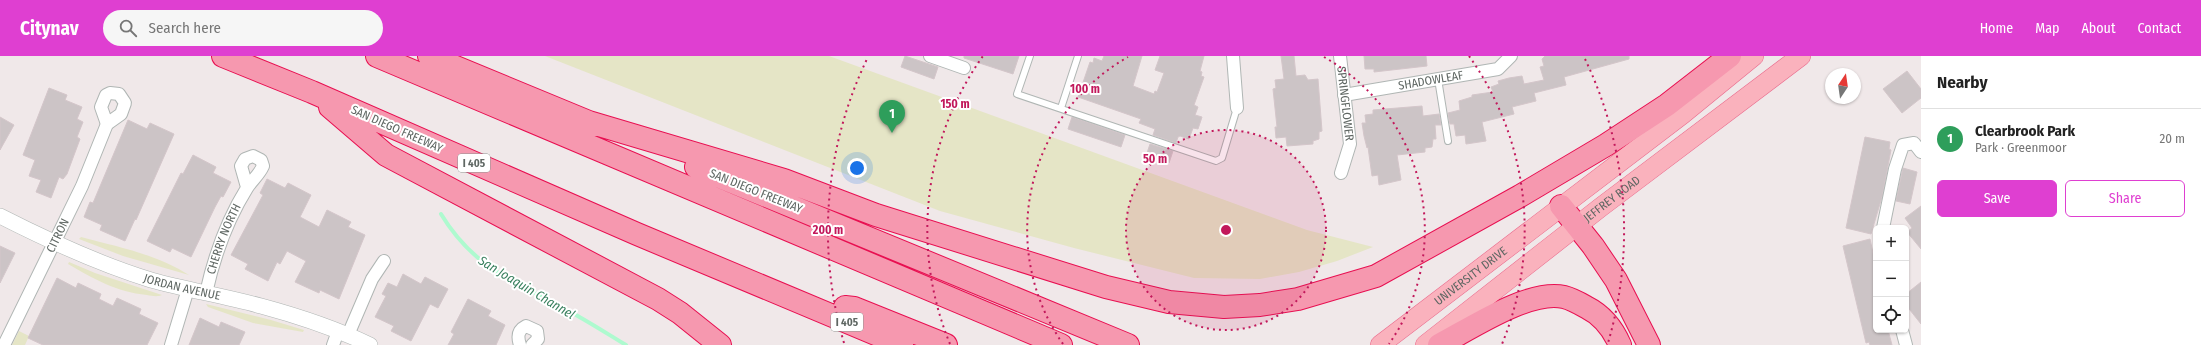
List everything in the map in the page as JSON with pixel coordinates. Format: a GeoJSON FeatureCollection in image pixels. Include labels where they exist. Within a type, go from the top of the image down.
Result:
{"type":"FeatureCollection","features":[{"type":"Feature","properties":{"kind":"highway","name":"SAN DIEGO FREEWAY"},"geometry":{"type":"LineString","coordinates":[[222,56],[312,92],[637,234],[902,345]]}},
{"type":"Feature","properties":{"kind":"highway"},"geometry":{"type":"LineString","coordinates":[[377,56],[1061,345]]}},
{"type":"Feature","properties":{"kind":"highway","name":"SAN DIEGO FREEWAY"},"geometry":{"type":"LineString","coordinates":[[429,56],[1128,345]]}},
{"type":"Feature","properties":{"kind":"highway"},"geometry":{"type":"LineString","coordinates":[[582,120],[784,180],[876,215],[1106,287],[1169,302],[1224,307],[1260,305],[1298,299],[1376,276],[1520,196],[1606,144],[1667,105],[1730,56]]}},
{"type":"Feature","properties":{"kind":"highway"},"geometry":{"type":"LineString","coordinates":[[312,92],[386,155],[658,299],[680,313],[720,345]]}},
{"type":"Feature","properties":{"kind":"highway"},"geometry":{"type":"LineString","coordinates":[[1561,206],[1616,280],[1649,345]]}},
{"type":"Feature","properties":{"kind":"highway"},"geometry":{"type":"LineString","coordinates":[[1439,345],[1520,302],[1543,297],[1562,297],[1592,310],[1607,322],[1620,345]]}},
{"type":"Feature","properties":{"kind":"highway","name":"SAN DIEGO FREEWAY"},"geometry":{"type":"LineString","coordinates":[[792,298],[854,308],[946,345]]}},
{"type":"Feature","properties":{"kind":"main road","name":"JEFFREY ROAD"},"geometry":{"type":"LineString","coordinates":[[1561,206],[1682,114],[1754,56]]}},
{"type":"Feature","properties":{"kind":"main road","name":"JEFFREY ROAD"},"geometry":{"type":"LineString","coordinates":[[1425,345],[1577,226],[1801,56]]}},
{"type":"Feature","properties":{"kind":"main road","name":"UNIVERSITY DRIVE"},"geometry":{"type":"LineString","coordinates":[[1380,345],[1561,206]]}},
{"type":"Feature","properties":{"kind":"street"},"geometry":{"type":"LineString","coordinates":[[930,56],[964,68]]}},
{"type":"Feature","properties":{"kind":"street"},"geometry":{"type":"LineString","coordinates":[[1233,56],[1237,108]]}},
{"type":"Feature","properties":{"kind":"street","name":"SPRINGFLOWER"},"geometry":{"type":"LineString","coordinates":[[1340,56],[1350,144],[1341,174]]}},
{"type":"Feature","properties":{"kind":"street","name":"SHADOWLEAF"},"geometry":{"type":"LineString","coordinates":[[1344,95],[1498,70],[1511,56]]}},
{"type":"Feature","properties":{"kind":"street","name":"CITRON"},"geometry":{"type":"LineString","coordinates":[[4,345],[91,166],[107,124]]}},
{"type":"Feature","properties":{"kind":"street"},"geometry":{"type":"LineString","coordinates":[[1884,225],[1895,169],[1903,144],[1908,142],[1914,143],[1921,152]]}},
{"type":"Feature","properties":{"kind":"street","name":"CHERRY NORTH"},"geometry":{"type":"LineString","coordinates":[[206,293],[221,241],[247,187]]}},
{"type":"Feature","properties":{"kind":"street","name":"JORDAN AVENUE"},"geometry":{"type":"LineString","coordinates":[[0,216],[54,243],[121,270],[188,289],[290,314],[343,333],[370,345]]}},
{"type":"Feature","properties":{"kind":"street"},"geometry":{"type":"LineString","coordinates":[[333,345],[343,333],[384,261]]}},
{"type":"Feature","properties":{"kind":"street"},"geometry":{"type":"LineString","coordinates":[[171,345],[188,289]]}},
{"type":"Feature","properties":{"kind":"street"},"geometry":{"type":"LineString","coordinates":[[520,345],[518,335],[521,329],[526,326],[537,331],[538,339],[532,345]]}},
{"type":"Feature","properties":{"kind":"street"},"geometry":{"type":"LineString","coordinates":[[1903,333],[1906,345]]}},
{"type":"Feature","properties":{"kind":"lane"},"geometry":{"type":"LineString","coordinates":[[1030,56],[1017,94],[1216,161],[1222,158],[1237,108]]}},
{"type":"Feature","properties":{"kind":"lane"},"geometry":{"type":"LineString","coordinates":[[1061,108],[1078,56]]}},
{"type":"Feature","properties":{"kind":"lane"},"geometry":{"type":"LineString","coordinates":[[1438,80],[1448,141]]}},
{"type":"Feature","properties":{"kind":"green space"},"geometry":{"type":"Polygon","coordinates":[[[545,56],[829,56],[1307,230],[1373,247],[1337,261],[1299,272],[1260,279],[1194,278],[1074,248],[940,211],[545,56]]]}},
{"type":"Feature","properties":{"kind":"green space"},"geometry":{"type":"Polygon","coordinates":[[[81,237],[150,256],[189,275],[123,256],[79,239],[81,237]]]}},
{"type":"Feature","properties":{"kind":"green space"},"geometry":{"type":"Polygon","coordinates":[[[69,262],[95,273],[162,295],[155,296],[115,288],[87,275],[68,264],[69,262]]]}},
{"type":"Feature","properties":{"kind":"green space"},"geometry":{"type":"Polygon","coordinates":[[[206,304],[271,320],[304,330],[303,332],[253,323],[208,307],[206,304]]]}},
{"type":"Feature","properties":{"kind":"green space"},"geometry":{"type":"Polygon","coordinates":[[[19,331],[29,336],[25,345],[12,345],[19,331]]]}},
{"type":"Feature","properties":{"kind":"building"},"geometry":{"type":"Polygon","coordinates":[[[905,56],[938,67],[934,79],[901,67],[905,56]]]}},
{"type":"Feature","properties":{"kind":"building"},"geometry":{"type":"Polygon","coordinates":[[[964,56],[1019,56],[1013,74],[964,58],[964,56]]]}},
{"type":"Feature","properties":{"kind":"building"},"geometry":{"type":"Polygon","coordinates":[[[1104,56],[1142,56],[1133,86],[1154,94],[1155,91],[1157,92],[1164,73],[1155,70],[1160,56],[1204,56],[1200,71],[1202,72],[1201,76],[1204,77],[1194,105],[1198,107],[1195,115],[1202,117],[1198,129],[1193,128],[1189,139],[1180,136],[1178,137],[1176,143],[1153,135],[1155,129],[1139,123],[1141,119],[1078,97],[1090,62],[1093,63],[1094,58],[1102,61],[1104,56]]]}},
{"type":"Feature","properties":{"kind":"building"},"geometry":{"type":"Polygon","coordinates":[[[1281,56],[1294,56],[1296,76],[1305,75],[1308,80],[1318,79],[1322,131],[1319,132],[1319,139],[1313,141],[1313,144],[1287,146],[1286,137],[1276,138],[1275,127],[1277,127],[1273,89],[1276,88],[1275,80],[1284,79],[1281,56]]]}},
{"type":"Feature","properties":{"kind":"building"},"geometry":{"type":"Polygon","coordinates":[[[1364,56],[1426,56],[1427,66],[1374,72],[1374,69],[1365,69],[1364,56]]]}},
{"type":"Feature","properties":{"kind":"building"},"geometry":{"type":"Polygon","coordinates":[[[1545,56],[1629,56],[1629,59],[1564,77],[1566,85],[1534,93],[1536,101],[1512,107],[1514,114],[1482,122],[1486,141],[1466,144],[1465,135],[1456,136],[1454,124],[1450,124],[1448,113],[1460,110],[1459,101],[1472,97],[1472,95],[1493,92],[1491,87],[1499,84],[1498,81],[1509,78],[1522,76],[1524,84],[1544,80],[1540,67],[1544,66],[1542,59],[1545,56]]]}},
{"type":"Feature","properties":{"kind":"building"},"geometry":{"type":"Polygon","coordinates":[[[1907,71],[1921,89],[1921,98],[1902,113],[1883,89],[1907,71]]]}},
{"type":"Feature","properties":{"kind":"building"},"geometry":{"type":"Polygon","coordinates":[[[49,88],[67,95],[65,100],[82,107],[77,119],[83,122],[77,137],[80,139],[67,174],[63,179],[59,177],[51,198],[36,192],[41,180],[29,176],[35,160],[23,155],[49,88]]]}},
{"type":"Feature","properties":{"kind":"building"},"geometry":{"type":"Polygon","coordinates":[[[1422,106],[1423,116],[1439,114],[1441,125],[1435,125],[1436,139],[1433,139],[1432,147],[1425,148],[1425,152],[1397,155],[1401,180],[1379,185],[1378,175],[1372,176],[1368,147],[1367,148],[1364,136],[1362,123],[1366,123],[1365,115],[1373,114],[1373,110],[1422,106]]]}},
{"type":"Feature","properties":{"kind":"building"},"geometry":{"type":"Polygon","coordinates":[[[0,117],[14,125],[0,150],[0,117]]]}},
{"type":"Feature","properties":{"kind":"building"},"geometry":{"type":"Polygon","coordinates":[[[1072,117],[1125,135],[1121,147],[1068,129],[1072,117]]]}},
{"type":"Feature","properties":{"kind":"building"},"geometry":{"type":"Polygon","coordinates":[[[128,120],[147,129],[150,123],[174,134],[136,220],[135,219],[125,241],[100,230],[102,225],[84,217],[90,202],[93,203],[128,120]]]}},
{"type":"Feature","properties":{"kind":"building"},"geometry":{"type":"Polygon","coordinates":[[[1865,137],[1890,142],[1889,149],[1891,150],[1882,197],[1871,234],[1846,228],[1865,137]]]}},
{"type":"Feature","properties":{"kind":"building"},"geometry":{"type":"Polygon","coordinates":[[[1150,144],[1173,151],[1169,163],[1146,156],[1150,144]]]}},
{"type":"Feature","properties":{"kind":"building"},"geometry":{"type":"Polygon","coordinates":[[[193,155],[216,167],[213,173],[231,182],[223,197],[221,196],[215,207],[191,257],[172,248],[170,252],[147,241],[181,173],[183,174],[193,155]]]}},
{"type":"Feature","properties":{"kind":"building"},"geometry":{"type":"Polygon","coordinates":[[[1903,168],[1917,172],[1910,204],[1896,201],[1903,168]]]}},
{"type":"Feature","properties":{"kind":"building"},"geometry":{"type":"Polygon","coordinates":[[[267,179],[285,188],[288,183],[311,195],[300,217],[319,227],[327,210],[351,222],[348,227],[365,235],[339,299],[320,290],[319,293],[295,282],[306,261],[287,251],[280,264],[277,262],[268,281],[245,269],[248,264],[231,255],[263,195],[260,193],[267,179]]]}},
{"type":"Feature","properties":{"kind":"building"},"geometry":{"type":"Polygon","coordinates":[[[1921,206],[1921,249],[1909,234],[1909,230],[1912,228],[1905,218],[1921,206]]]}},
{"type":"Feature","properties":{"kind":"building"},"geometry":{"type":"Polygon","coordinates":[[[1870,239],[1873,253],[1873,333],[1889,333],[1892,345],[1870,345],[1869,342],[1866,343],[1843,246],[1870,239]]]}},
{"type":"Feature","properties":{"kind":"building"},"geometry":{"type":"Polygon","coordinates":[[[0,246],[15,253],[0,283],[0,246]]]}},
{"type":"Feature","properties":{"kind":"building"},"geometry":{"type":"Polygon","coordinates":[[[403,274],[421,284],[425,277],[448,289],[438,308],[430,304],[411,341],[391,331],[394,326],[375,317],[386,296],[382,294],[388,283],[397,287],[403,274]]]}},
{"type":"Feature","properties":{"kind":"building"},"geometry":{"type":"Polygon","coordinates":[[[57,278],[76,288],[78,283],[101,294],[99,299],[113,306],[117,298],[141,309],[139,314],[158,323],[147,345],[43,345],[28,338],[57,278]]]}},
{"type":"Feature","properties":{"kind":"building"},"geometry":{"type":"Polygon","coordinates":[[[1921,282],[1921,324],[1909,309],[1909,292],[1921,282]]]}},
{"type":"Feature","properties":{"kind":"building"},"geometry":{"type":"Polygon","coordinates":[[[468,299],[491,311],[488,316],[505,325],[496,345],[448,345],[454,334],[451,332],[468,299]]]}},
{"type":"Feature","properties":{"kind":"building"},"geometry":{"type":"Polygon","coordinates":[[[200,318],[219,327],[221,322],[245,332],[239,345],[189,345],[200,318]]]}},
{"type":"Feature","properties":{"kind":"waterway","name":"San Joaquin Channel"},"geometry":{"type":"LineString","coordinates":[[441,214],[453,232],[467,247],[496,271],[511,281],[581,318],[626,345]]}},
{"type":"Feature","properties":{"kind":"place","name":"Clearbrook Park"},"geometry":{"type":"Point","coordinates":[892,133]}}]}
